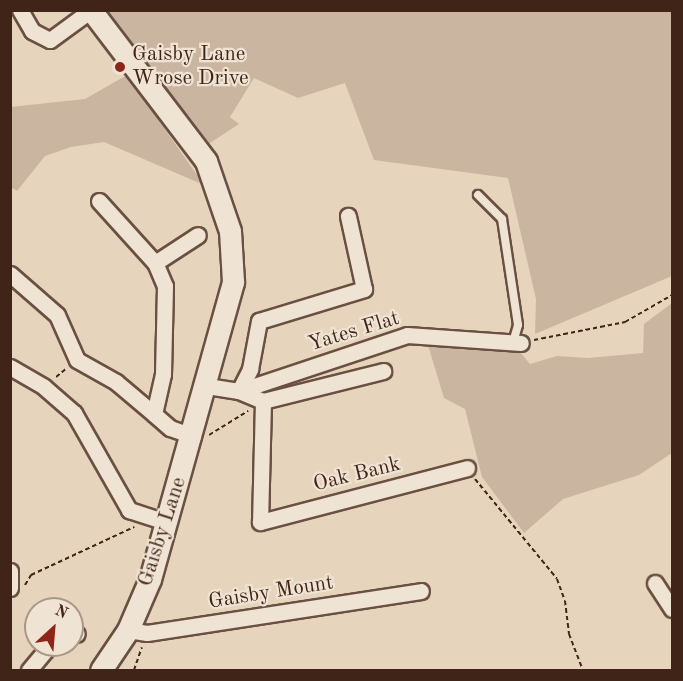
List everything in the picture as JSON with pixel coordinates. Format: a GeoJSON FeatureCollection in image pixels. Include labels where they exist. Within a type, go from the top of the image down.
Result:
{"type":"FeatureCollection","features":[{"type":"Feature","properties":{"kind":"street"},"geometry":{"type":"LineString","coordinates":[[20,10],[32,31],[50,40],[91,10]]}},
{"type":"Feature","properties":{"kind":"street","name":"Gaisby Lane"},"geometry":{"type":"LineString","coordinates":[[91,10],[206,161],[230,231],[233,282],[193,436],[159,520],[150,579],[137,631],[104,669]]}},
{"type":"Feature","properties":{"kind":"street"},"geometry":{"type":"LineString","coordinates":[[99,201],[155,262],[165,286],[163,374],[154,414]]}},
{"type":"Feature","properties":{"kind":"street"},"geometry":{"type":"LineString","coordinates":[[239,391],[250,369],[259,321],[364,289],[348,216]]}},
{"type":"Feature","properties":{"kind":"street"},"geometry":{"type":"LineString","coordinates":[[155,262],[198,235]]}},
{"type":"Feature","properties":{"kind":"street"},"geometry":{"type":"LineString","coordinates":[[10,273],[57,315],[77,360],[116,382],[171,428],[193,436]]}},
{"type":"Feature","properties":{"kind":"street","name":"Yates Flat"},"geometry":{"type":"LineString","coordinates":[[239,391],[408,335],[517,342]]}},
{"type":"Feature","properties":{"kind":"street"},"geometry":{"type":"LineString","coordinates":[[10,367],[44,387],[74,412],[129,510],[159,520]]}},
{"type":"Feature","properties":{"kind":"street"},"geometry":{"type":"LineString","coordinates":[[207,386],[239,391],[263,401],[383,371]]}},
{"type":"Feature","properties":{"kind":"street","name":"Oak Bank"},"geometry":{"type":"LineString","coordinates":[[263,401],[260,522],[467,468]]}},
{"type":"Feature","properties":{"kind":"street"},"geometry":{"type":"LineString","coordinates":[[10,571],[14,590]]}},
{"type":"Feature","properties":{"kind":"street"},"geometry":{"type":"LineString","coordinates":[[655,583],[672,609]]}},
{"type":"Feature","properties":{"kind":"street","name":"Gaisby Mount"},"geometry":{"type":"LineString","coordinates":[[137,631],[421,591]]}},
{"type":"Feature","properties":{"kind":"street"},"geometry":{"type":"LineString","coordinates":[[27,670],[39,657]]}},
{"type":"Feature","properties":{"kind":"lane"},"geometry":{"type":"LineString","coordinates":[[478,195],[502,219],[518,325],[517,342]]}},
{"type":"Feature","properties":{"kind":"path"},"geometry":{"type":"LineString","coordinates":[[517,342],[625,322],[672,295]]}},
{"type":"Feature","properties":{"kind":"path"},"geometry":{"type":"LineString","coordinates":[[44,387],[77,360]]}},
{"type":"Feature","properties":{"kind":"path"},"geometry":{"type":"LineString","coordinates":[[193,436],[205,438],[263,401]]}},
{"type":"Feature","properties":{"kind":"path"},"geometry":{"type":"LineString","coordinates":[[467,468],[557,579],[569,634],[583,670]]}},
{"type":"Feature","properties":{"kind":"path"},"geometry":{"type":"LineString","coordinates":[[14,590],[31,575],[159,520]]}},
{"type":"Feature","properties":{"kind":"path"},"geometry":{"type":"LineString","coordinates":[[134,670],[137,631]]}},
{"type":"Feature","properties":{"kind":"shaded area"},"geometry":{"type":"Polygon","coordinates":[[[102,11],[672,11],[672,276],[535,334],[536,299],[508,178],[374,160],[345,83],[298,98],[254,78],[230,117],[239,124],[207,145],[102,11]]]}},
{"type":"Feature","properties":{"kind":"shaded area"},"geometry":{"type":"Polygon","coordinates":[[[127,75],[204,185],[104,142],[71,147],[45,156],[17,191],[11,187],[10,107],[85,99],[127,75]]]}},
{"type":"Feature","properties":{"kind":"shaded area"},"geometry":{"type":"Polygon","coordinates":[[[672,303],[672,453],[639,475],[563,499],[524,533],[482,477],[465,409],[444,398],[427,342],[520,352],[530,364],[557,356],[588,358],[643,353],[644,324],[672,303]]]}},
{"type":"Feature","properties":{"kind":"place","name":"Gaisby Lane Wrose Drive"},"geometry":{"type":"Point","coordinates":[120,67]}}]}
